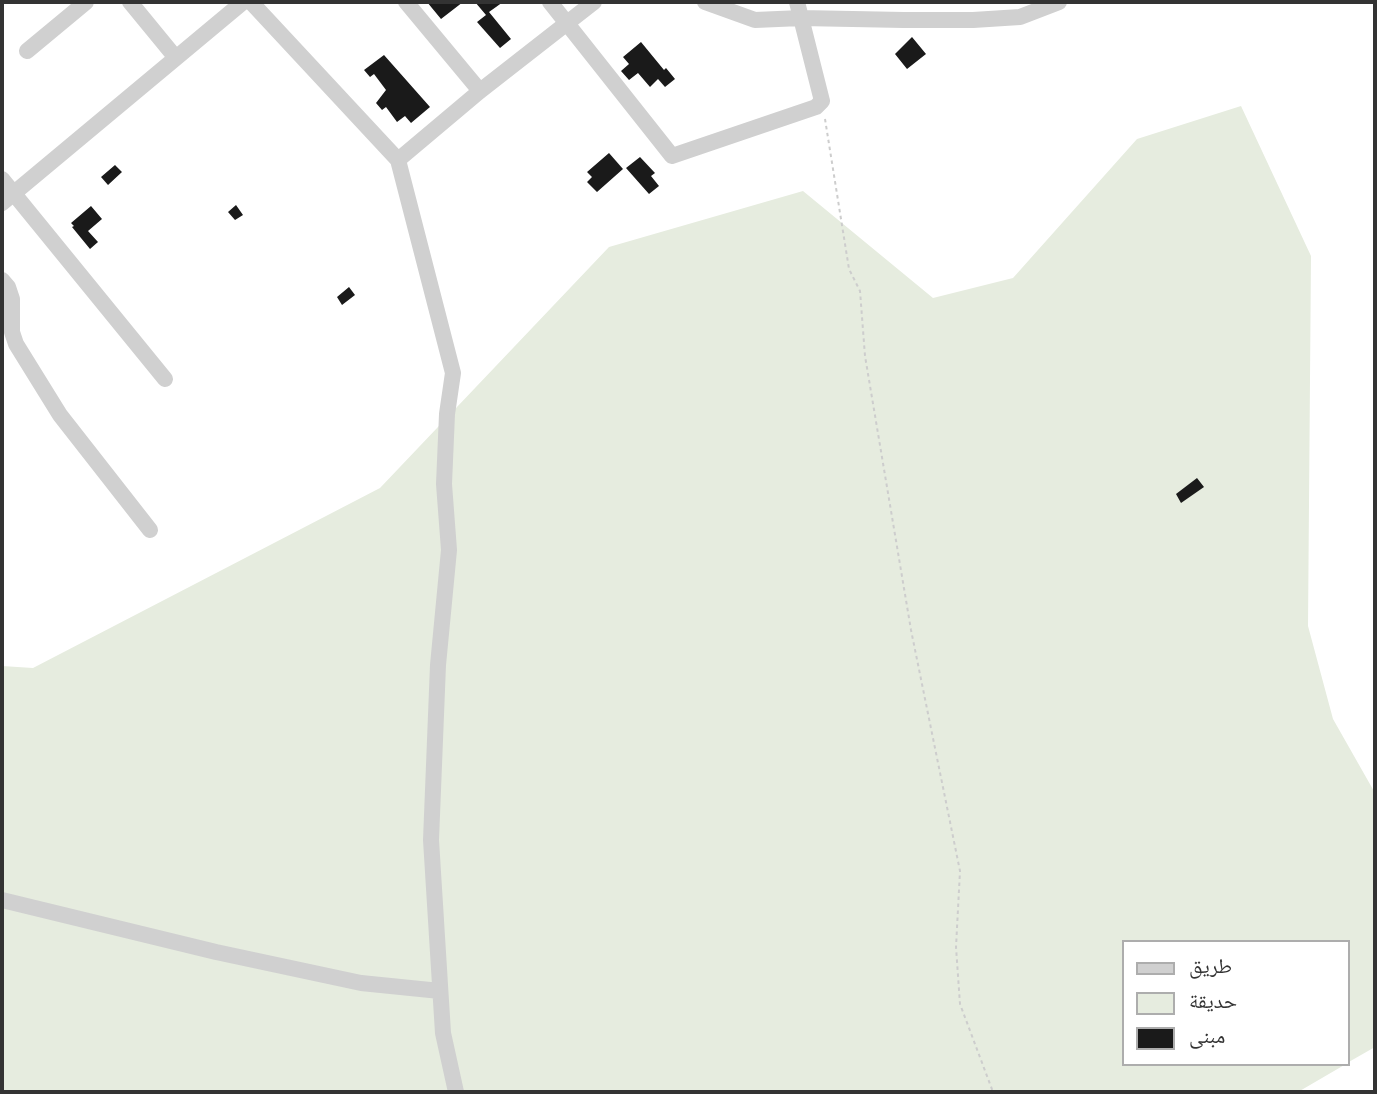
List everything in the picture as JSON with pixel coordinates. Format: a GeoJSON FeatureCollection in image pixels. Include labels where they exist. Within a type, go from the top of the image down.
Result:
{"type":"FeatureCollection","features":[{"type":"Feature","properties":{"kind":"street"},"geometry":{"type":"LineString","coordinates":[[27,51],[86,2]]}},
{"type":"Feature","properties":{"kind":"street"},"geometry":{"type":"LineString","coordinates":[[130,2],[176,58]]}},
{"type":"Feature","properties":{"kind":"street"},"geometry":{"type":"LineString","coordinates":[[8,198],[243,2]]}},
{"type":"Feature","properties":{"kind":"street"},"geometry":{"type":"LineString","coordinates":[[251,2],[398,160],[453,373],[447,414],[444,484],[449,550],[438,665],[430,840],[443,1033],[456,1092]]}},
{"type":"Feature","properties":{"kind":"street"},"geometry":{"type":"LineString","coordinates":[[406,2],[480,91]]}},
{"type":"Feature","properties":{"kind":"street"},"geometry":{"type":"LineString","coordinates":[[550,2],[672,156],[816,107],[822,101],[799,10]]}},
{"type":"Feature","properties":{"kind":"street"},"geometry":{"type":"LineString","coordinates":[[398,160],[480,91],[594,2]]}},
{"type":"Feature","properties":{"kind":"street"},"geometry":{"type":"LineString","coordinates":[[705,2],[755,20],[799,10],[973,20],[1020,17],[1059,2]]}},
{"type":"Feature","properties":{"kind":"street"},"geometry":{"type":"LineString","coordinates":[[2,179],[8,198],[165,379]]}},
{"type":"Feature","properties":{"kind":"street"},"geometry":{"type":"LineString","coordinates":[[2,280],[12,299],[12,331],[16,344],[60,415],[150,530]]}},
{"type":"Feature","properties":{"kind":"street"},"geometry":{"type":"LineString","coordinates":[[2,900],[215,952],[361,983],[440,991]]}},
{"type":"Feature","properties":{"kind":"path"},"geometry":{"type":"LineString","coordinates":[[822,101],[849,269],[860,291],[866,356],[911,630],[960,871],[956,947],[960,1004],[993,1092]]}},
{"type":"Feature","properties":{"kind":"green space"},"geometry":{"type":"Polygon","coordinates":[[[1241,106],[1311,256],[1308,626],[1333,719],[1375,793],[1375,1047],[1349,1062],[1349,940],[1122,940],[1122,1066],[1343,1066],[1298,1092],[2,1092],[2,666],[33,668],[380,488],[609,247],[803,191],[933,298],[1013,278],[1137,139],[1241,106]]]}},
{"type":"Feature","properties":{"kind":"building"},"geometry":{"type":"Polygon","coordinates":[[[427,2],[463,2],[441,19],[427,2]]]}},
{"type":"Feature","properties":{"kind":"building"},"geometry":{"type":"Polygon","coordinates":[[[475,2],[503,2],[489,12],[511,39],[500,48],[477,22],[486,15],[475,2]]]}},
{"type":"Feature","properties":{"kind":"building"},"geometry":{"type":"Polygon","coordinates":[[[912,37],[926,54],[907,69],[895,54],[912,37]]]}},
{"type":"Feature","properties":{"kind":"building"},"geometry":{"type":"Polygon","coordinates":[[[641,42],[675,79],[665,87],[658,79],[650,87],[638,73],[629,80],[621,71],[629,64],[623,57],[641,42]]]}},
{"type":"Feature","properties":{"kind":"building"},"geometry":{"type":"Polygon","coordinates":[[[384,55],[430,107],[411,123],[405,116],[397,122],[386,107],[382,110],[376,103],[386,90],[374,74],[370,77],[364,70],[384,55]]]}},
{"type":"Feature","properties":{"kind":"building"},"geometry":{"type":"Polygon","coordinates":[[[609,153],[623,169],[597,192],[587,182],[592,177],[587,172],[609,153]]]}},
{"type":"Feature","properties":{"kind":"building"},"geometry":{"type":"Polygon","coordinates":[[[640,157],[655,173],[651,176],[659,186],[649,194],[626,168],[640,157]]]}},
{"type":"Feature","properties":{"kind":"building"},"geometry":{"type":"Polygon","coordinates":[[[115,165],[122,172],[108,185],[101,177],[115,165]]]}},
{"type":"Feature","properties":{"kind":"building"},"geometry":{"type":"Polygon","coordinates":[[[236,205],[243,215],[235,220],[228,212],[236,205]]]}},
{"type":"Feature","properties":{"kind":"building"},"geometry":{"type":"Polygon","coordinates":[[[91,206],[102,219],[88,231],[98,242],[90,249],[71,223],[91,206]]]}},
{"type":"Feature","properties":{"kind":"building"},"geometry":{"type":"Polygon","coordinates":[[[349,287],[355,295],[342,305],[337,297],[349,287]]]}},
{"type":"Feature","properties":{"kind":"building"},"geometry":{"type":"Polygon","coordinates":[[[1197,478],[1204,487],[1181,503],[1176,494],[1197,478]]]}}]}
